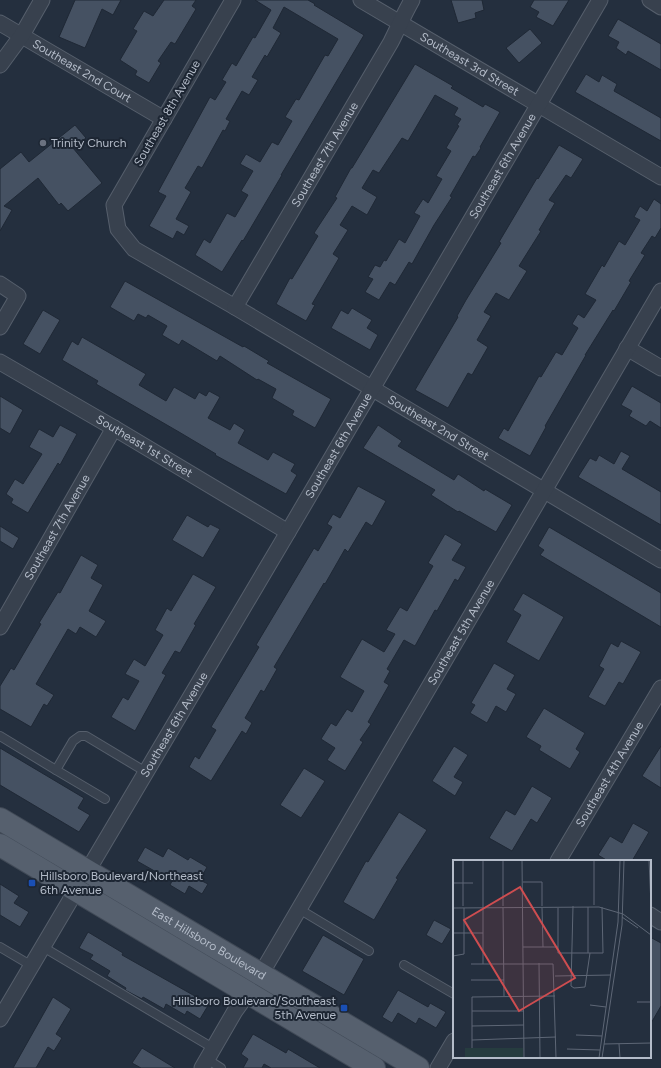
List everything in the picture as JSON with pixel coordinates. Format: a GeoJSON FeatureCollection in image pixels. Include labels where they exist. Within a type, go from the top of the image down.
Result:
{"type":"FeatureCollection","features":[{"type":"Feature","properties":{"kind":"main road","name":"East Hillsboro Boulevard"},"geometry":{"type":"LineString","coordinates":[[0,819],[418,1068]]}},
{"type":"Feature","properties":{"kind":"main road","name":"East Hillsboro Boulevard"},"geometry":{"type":"LineString","coordinates":[[0,845],[374,1068]]}},
{"type":"Feature","properties":{"kind":"street"},"geometry":{"type":"LineString","coordinates":[[0,65],[22,35],[42,0]]}},
{"type":"Feature","properties":{"kind":"street","name":"Southeast 8th Avenue"},"geometry":{"type":"LineString","coordinates":[[118,229],[114,205],[233,0]]}},
{"type":"Feature","properties":{"kind":"street","name":"Southeast 3rd Street"},"geometry":{"type":"LineString","coordinates":[[361,0],[661,177]]}},
{"type":"Feature","properties":{"kind":"street","name":"Southeast 7th Avenue"},"geometry":{"type":"LineString","coordinates":[[235,307],[392,42],[401,24],[404,12],[412,0]]}},
{"type":"Feature","properties":{"kind":"street","name":"Southeast 6th Avenue"},"geometry":{"type":"LineString","coordinates":[[0,1019],[600,0]]}},
{"type":"Feature","properties":{"kind":"street"},"geometry":{"type":"LineString","coordinates":[[650,0],[661,7]]}},
{"type":"Feature","properties":{"kind":"street","name":"Southeast 2nd Court"},"geometry":{"type":"LineString","coordinates":[[0,23],[164,119]]}},
{"type":"Feature","properties":{"kind":"street","name":"Southeast 2nd Street"},"geometry":{"type":"LineString","coordinates":[[118,229],[134,249],[235,307],[661,560]]}},
{"type":"Feature","properties":{"kind":"street"},"geometry":{"type":"LineString","coordinates":[[0,284],[18,296],[0,327]]}},
{"type":"Feature","properties":{"kind":"street","name":"Southeast 5th Avenue"},"geometry":{"type":"LineString","coordinates":[[261,974],[661,291]]}},
{"type":"Feature","properties":{"kind":"street"},"geometry":{"type":"LineString","coordinates":[[628,348],[661,368]]}},
{"type":"Feature","properties":{"kind":"street","name":"Southeast 1st Street"},"geometry":{"type":"LineString","coordinates":[[0,362],[288,532]]}},
{"type":"Feature","properties":{"kind":"street","name":"Southeast 7th Avenue"},"geometry":{"type":"LineString","coordinates":[[0,627],[114,428]]}},
{"type":"Feature","properties":{"kind":"street","name":"Southeast 4th Avenue"},"geometry":{"type":"LineString","coordinates":[[560,860],[661,688]]}},
{"type":"Feature","properties":{"kind":"street"},"geometry":{"type":"LineString","coordinates":[[651,916],[661,922]]}},
{"type":"Feature","properties":{"kind":"street"},"geometry":{"type":"LineString","coordinates":[[207,1058],[235,1011],[248,993]]}},
{"type":"Feature","properties":{"kind":"street"},"geometry":{"type":"LineString","coordinates":[[438,1068],[453,1043]]}},
{"type":"Feature","properties":{"kind":"lane"},"geometry":{"type":"LineString","coordinates":[[0,736],[105,799]]}},
{"type":"Feature","properties":{"kind":"lane"},"geometry":{"type":"LineString","coordinates":[[56,770],[73,741],[80,736],[86,736],[146,772]]}},
{"type":"Feature","properties":{"kind":"lane"},"geometry":{"type":"LineString","coordinates":[[299,909],[369,951]]}},
{"type":"Feature","properties":{"kind":"lane"},"geometry":{"type":"LineString","coordinates":[[0,947],[32,966]]}},
{"type":"Feature","properties":{"kind":"lane"},"geometry":{"type":"LineString","coordinates":[[43,947],[221,1068]]}},
{"type":"Feature","properties":{"kind":"lane"},"geometry":{"type":"LineString","coordinates":[[404,964],[453,993]]}},
{"type":"Feature","properties":{"kind":"building"},"geometry":{"type":"Polygon","coordinates":[[[75,0],[121,0],[113,15],[102,9],[85,48],[59,37],[75,0]]]}},
{"type":"Feature","properties":{"kind":"building"},"geometry":{"type":"Polygon","coordinates":[[[164,0],[196,0],[192,6],[196,9],[175,44],[171,42],[158,61],[161,63],[149,83],[135,75],[137,71],[120,60],[137,31],[133,29],[144,11],[153,16],[164,0]]]}},
{"type":"Feature","properties":{"kind":"building"},"geometry":{"type":"Polygon","coordinates":[[[255,0],[308,0],[364,35],[243,241],[242,240],[222,272],[195,255],[204,239],[210,243],[227,213],[235,217],[248,195],[241,191],[253,171],[240,164],[246,154],[260,162],[272,142],[278,145],[292,121],[285,117],[296,99],[299,100],[325,55],[328,56],[338,39],[284,7],[273,28],[281,33],[267,57],[265,55],[252,77],[258,80],[249,95],[242,91],[226,119],[230,121],[225,131],[223,130],[202,168],[198,166],[185,188],[191,192],[176,219],[189,226],[184,235],[177,231],[173,239],[149,226],[166,196],[158,192],[210,97],[215,100],[226,82],[222,80],[232,63],[236,66],[253,37],[255,38],[271,10],[255,0]]]}},
{"type":"Feature","properties":{"kind":"building"},"geometry":{"type":"Polygon","coordinates":[[[451,0],[482,0],[484,10],[475,13],[476,18],[458,23],[451,0]]]}},
{"type":"Feature","properties":{"kind":"building"},"geometry":{"type":"Polygon","coordinates":[[[534,0],[569,0],[553,26],[536,17],[539,12],[530,7],[534,0]]]}},
{"type":"Feature","properties":{"kind":"building"},"geometry":{"type":"Polygon","coordinates":[[[618,19],[661,44],[661,70],[628,51],[626,55],[616,48],[619,42],[608,36],[618,19]]]}},
{"type":"Feature","properties":{"kind":"building"},"geometry":{"type":"Polygon","coordinates":[[[530,29],[542,43],[519,63],[506,48],[530,29]]]}},
{"type":"Feature","properties":{"kind":"building"},"geometry":{"type":"Polygon","coordinates":[[[415,64],[453,86],[451,88],[483,107],[485,104],[500,112],[480,147],[481,148],[475,157],[473,156],[450,196],[452,197],[412,264],[409,262],[395,285],[390,282],[379,300],[365,292],[373,279],[368,277],[375,265],[380,267],[384,260],[386,261],[399,239],[405,243],[420,216],[414,213],[423,199],[428,203],[442,179],[436,176],[451,151],[446,148],[459,126],[457,125],[461,119],[454,115],[458,108],[435,95],[408,141],[402,138],[379,173],[373,170],[362,188],[377,197],[367,215],[352,206],[340,225],[348,230],[333,254],[339,258],[312,304],[315,305],[306,321],[276,304],[290,278],[292,279],[318,236],[314,233],[337,198],[335,197],[351,168],[415,64]]]}},
{"type":"Feature","properties":{"kind":"building"},"geometry":{"type":"Polygon","coordinates":[[[586,74],[599,82],[602,75],[617,84],[614,91],[661,118],[661,141],[575,92],[586,74]]]}},
{"type":"Feature","properties":{"kind":"building"},"geometry":{"type":"Polygon","coordinates":[[[75,125],[86,138],[73,148],[102,183],[68,211],[61,203],[59,205],[38,178],[4,206],[12,210],[0,231],[0,169],[21,152],[29,162],[75,125]]]}},
{"type":"Feature","properties":{"kind":"building"},"geometry":{"type":"Polygon","coordinates":[[[559,145],[583,159],[571,178],[566,175],[549,200],[555,203],[539,230],[541,231],[519,266],[527,271],[509,300],[496,293],[484,312],[491,316],[477,340],[488,347],[472,375],[468,373],[448,408],[415,390],[458,317],[457,316],[466,300],[501,243],[499,242],[537,178],[538,179],[559,145]]]}},
{"type":"Feature","properties":{"kind":"building"},"geometry":{"type":"Polygon","coordinates":[[[654,199],[661,204],[661,228],[655,238],[652,236],[641,253],[645,255],[629,281],[631,282],[585,355],[530,456],[498,438],[504,428],[508,431],[539,376],[541,377],[556,352],[562,355],[578,328],[572,324],[578,314],[584,318],[596,300],[585,294],[602,265],[604,267],[619,241],[625,245],[640,220],[634,217],[640,206],[647,211],[654,199]]]}},
{"type":"Feature","properties":{"kind":"building"},"geometry":{"type":"Polygon","coordinates":[[[125,281],[243,347],[244,346],[269,361],[267,363],[331,399],[315,428],[292,415],[294,411],[272,398],[276,389],[258,379],[257,380],[220,356],[217,361],[182,340],[179,345],[162,335],[167,326],[148,315],[146,318],[138,314],[134,321],[110,307],[125,281]]]}},
{"type":"Feature","properties":{"kind":"building"},"geometry":{"type":"Polygon","coordinates":[[[352,308],[372,320],[367,328],[378,335],[370,350],[331,328],[341,310],[348,314],[352,308]]]}},
{"type":"Feature","properties":{"kind":"building"},"geometry":{"type":"Polygon","coordinates":[[[43,310],[60,320],[40,354],[23,344],[43,310]]]}},
{"type":"Feature","properties":{"kind":"building"},"geometry":{"type":"Polygon","coordinates":[[[82,337],[146,374],[139,385],[166,401],[174,387],[195,399],[199,392],[206,396],[209,391],[220,397],[208,418],[230,430],[234,423],[245,430],[238,443],[268,460],[273,452],[295,464],[291,471],[297,475],[286,494],[215,455],[216,454],[96,384],[98,381],[62,360],[72,341],[78,345],[82,337]]]}},
{"type":"Feature","properties":{"kind":"building"},"geometry":{"type":"Polygon","coordinates":[[[632,386],[661,403],[661,428],[650,421],[646,426],[629,416],[632,411],[621,405],[632,386]]]}},
{"type":"Feature","properties":{"kind":"building"},"geometry":{"type":"Polygon","coordinates":[[[0,396],[23,410],[10,434],[0,428],[0,396]]]}},
{"type":"Feature","properties":{"kind":"building"},"geometry":{"type":"Polygon","coordinates":[[[60,425],[77,434],[60,465],[58,463],[28,513],[11,503],[13,499],[6,494],[15,479],[23,484],[42,454],[29,447],[39,429],[53,437],[60,425]]]}},
{"type":"Feature","properties":{"kind":"building"},"geometry":{"type":"Polygon","coordinates":[[[378,425],[402,441],[398,446],[454,480],[458,474],[484,491],[485,489],[512,505],[496,532],[459,511],[458,512],[431,495],[435,490],[363,448],[378,425]]]}},
{"type":"Feature","properties":{"kind":"building"},"geometry":{"type":"Polygon","coordinates":[[[621,451],[630,456],[622,469],[661,492],[661,525],[578,477],[590,458],[596,461],[599,455],[614,464],[621,451]]]}},
{"type":"Feature","properties":{"kind":"building"},"geometry":{"type":"Polygon","coordinates":[[[358,486],[386,501],[372,526],[366,522],[348,552],[345,549],[274,667],[277,669],[264,692],[261,690],[245,718],[252,723],[246,734],[242,731],[211,781],[189,767],[195,756],[199,759],[216,730],[211,727],[259,647],[256,645],[314,548],[318,551],[332,527],[327,524],[333,514],[340,518],[358,486]]]}},
{"type":"Feature","properties":{"kind":"building"},"geometry":{"type":"Polygon","coordinates":[[[187,515],[208,527],[210,524],[220,529],[203,558],[172,540],[187,515]]]}},
{"type":"Feature","properties":{"kind":"building"},"geometry":{"type":"Polygon","coordinates":[[[0,526],[19,538],[13,549],[0,541],[0,526]]]}},
{"type":"Feature","properties":{"kind":"building"},"geometry":{"type":"Polygon","coordinates":[[[549,527],[661,593],[661,627],[540,555],[544,550],[538,546],[549,527]]]}},
{"type":"Feature","properties":{"kind":"building"},"geometry":{"type":"Polygon","coordinates":[[[445,534],[462,544],[452,560],[466,567],[458,581],[455,579],[437,611],[435,610],[415,646],[404,640],[387,669],[390,671],[384,682],[389,685],[368,722],[371,724],[360,740],[363,742],[345,771],[327,760],[335,748],[321,739],[331,723],[336,726],[347,709],[352,712],[364,691],[340,677],[362,639],[384,652],[395,634],[386,630],[400,607],[407,611],[433,566],[428,563],[445,534]]]}},
{"type":"Feature","properties":{"kind":"building"},"geometry":{"type":"Polygon","coordinates":[[[81,555],[98,565],[91,578],[103,585],[89,611],[106,621],[96,637],[80,627],[76,634],[68,629],[36,684],[54,695],[47,706],[44,704],[31,727],[0,709],[0,686],[11,668],[14,670],[41,624],[39,623],[58,592],[60,593],[81,555]]]}},
{"type":"Feature","properties":{"kind":"building"},"geometry":{"type":"Polygon","coordinates":[[[193,574],[216,587],[194,624],[196,625],[180,653],[175,651],[162,673],[166,675],[135,731],[111,717],[123,697],[128,700],[139,681],[125,674],[134,659],[145,666],[163,635],[155,630],[167,608],[171,611],[193,574]]]}},
{"type":"Feature","properties":{"kind":"building"},"geometry":{"type":"Polygon","coordinates":[[[523,593],[564,617],[539,661],[506,642],[521,615],[513,610],[523,593]]]}},
{"type":"Feature","properties":{"kind":"building"},"geometry":{"type":"Polygon","coordinates":[[[621,641],[641,652],[623,684],[619,682],[605,706],[588,697],[604,669],[599,666],[611,643],[618,647],[621,641]]]}},
{"type":"Feature","properties":{"kind":"building"},"geometry":{"type":"Polygon","coordinates":[[[494,663],[515,675],[507,689],[516,694],[506,712],[496,706],[487,723],[470,713],[475,705],[471,703],[494,663]]]}},
{"type":"Feature","properties":{"kind":"building"},"geometry":{"type":"Polygon","coordinates":[[[544,708],[585,733],[576,749],[580,752],[570,769],[539,750],[541,746],[526,737],[544,708]]]}},
{"type":"Feature","properties":{"kind":"building"},"geometry":{"type":"Polygon","coordinates":[[[454,746],[468,755],[454,777],[463,782],[455,796],[432,781],[454,746]]]}},
{"type":"Feature","properties":{"kind":"building"},"geometry":{"type":"Polygon","coordinates":[[[661,746],[661,788],[642,776],[661,746]]]}},
{"type":"Feature","properties":{"kind":"building"},"geometry":{"type":"Polygon","coordinates":[[[0,748],[84,798],[78,808],[90,815],[79,832],[0,785],[0,748]]]}},
{"type":"Feature","properties":{"kind":"building"},"geometry":{"type":"Polygon","coordinates":[[[304,768],[325,781],[301,818],[280,805],[304,768]]]}},
{"type":"Feature","properties":{"kind":"building"},"geometry":{"type":"Polygon","coordinates":[[[532,786],[552,798],[537,823],[531,819],[512,851],[489,838],[506,810],[515,815],[532,786]]]}},
{"type":"Feature","properties":{"kind":"building"},"geometry":{"type":"Polygon","coordinates":[[[399,812],[427,830],[396,878],[398,879],[374,920],[343,902],[366,861],[368,862],[399,812]]]}},
{"type":"Feature","properties":{"kind":"building"},"geometry":{"type":"Polygon","coordinates":[[[633,823],[649,832],[633,860],[606,860],[598,855],[610,836],[622,843],[633,823]]]}},
{"type":"Feature","properties":{"kind":"building"},"geometry":{"type":"Polygon","coordinates":[[[145,847],[163,857],[168,848],[188,860],[190,857],[207,867],[200,880],[208,884],[202,894],[189,886],[185,894],[170,885],[172,881],[137,861],[145,847]]]}},
{"type":"Feature","properties":{"kind":"building"},"geometry":{"type":"Polygon","coordinates":[[[0,884],[19,896],[14,903],[29,912],[20,927],[0,915],[0,884]]]}},
{"type":"Feature","properties":{"kind":"building"},"geometry":{"type":"Polygon","coordinates":[[[434,920],[451,929],[442,944],[426,935],[434,920]]]}},
{"type":"Feature","properties":{"kind":"building"},"geometry":{"type":"Polygon","coordinates":[[[88,932],[123,953],[122,955],[209,1004],[200,1019],[187,1011],[185,1015],[166,1004],[164,1009],[143,997],[142,999],[125,990],[126,988],[107,976],[110,971],[90,959],[93,955],[79,948],[88,932]]]}},
{"type":"Feature","properties":{"kind":"building"},"geometry":{"type":"Polygon","coordinates":[[[323,935],[364,959],[344,995],[302,971],[323,935]]]}},
{"type":"Feature","properties":{"kind":"building"},"geometry":{"type":"Polygon","coordinates":[[[651,938],[661,943],[661,1006],[651,1023],[651,938]]]}},
{"type":"Feature","properties":{"kind":"building"},"geometry":{"type":"Polygon","coordinates":[[[398,990],[428,1007],[430,1003],[446,1012],[436,1028],[419,1018],[416,1024],[398,1013],[392,1023],[382,1017],[398,990]]]}},
{"type":"Feature","properties":{"kind":"building"},"geometry":{"type":"Polygon","coordinates":[[[53,997],[71,1009],[56,1034],[62,1038],[54,1051],[48,1047],[36,1068],[13,1068],[53,997]]]}},
{"type":"Feature","properties":{"kind":"building"},"geometry":{"type":"Polygon","coordinates":[[[253,1034],[286,1053],[288,1049],[320,1068],[271,1068],[264,1064],[262,1068],[243,1068],[248,1059],[241,1054],[253,1034]]]}},
{"type":"Feature","properties":{"kind":"building"},"geometry":{"type":"Polygon","coordinates":[[[142,1048],[175,1068],[141,1068],[132,1063],[142,1048]]]}},
{"type":"Feature","properties":{"kind":"place","name":"Trinity Church"},"geometry":{"type":"Point","coordinates":[43,143]}},
{"type":"Feature","properties":{"kind":"place","name":"Hillsboro Boulevard/Northeast 6th Avenue"},"geometry":{"type":"Point","coordinates":[32,883]}},
{"type":"Feature","properties":{"kind":"place","name":"Hillsboro Boulevard/Southeast 5th Avenue"},"geometry":{"type":"Point","coordinates":[344,1008]}}]}
